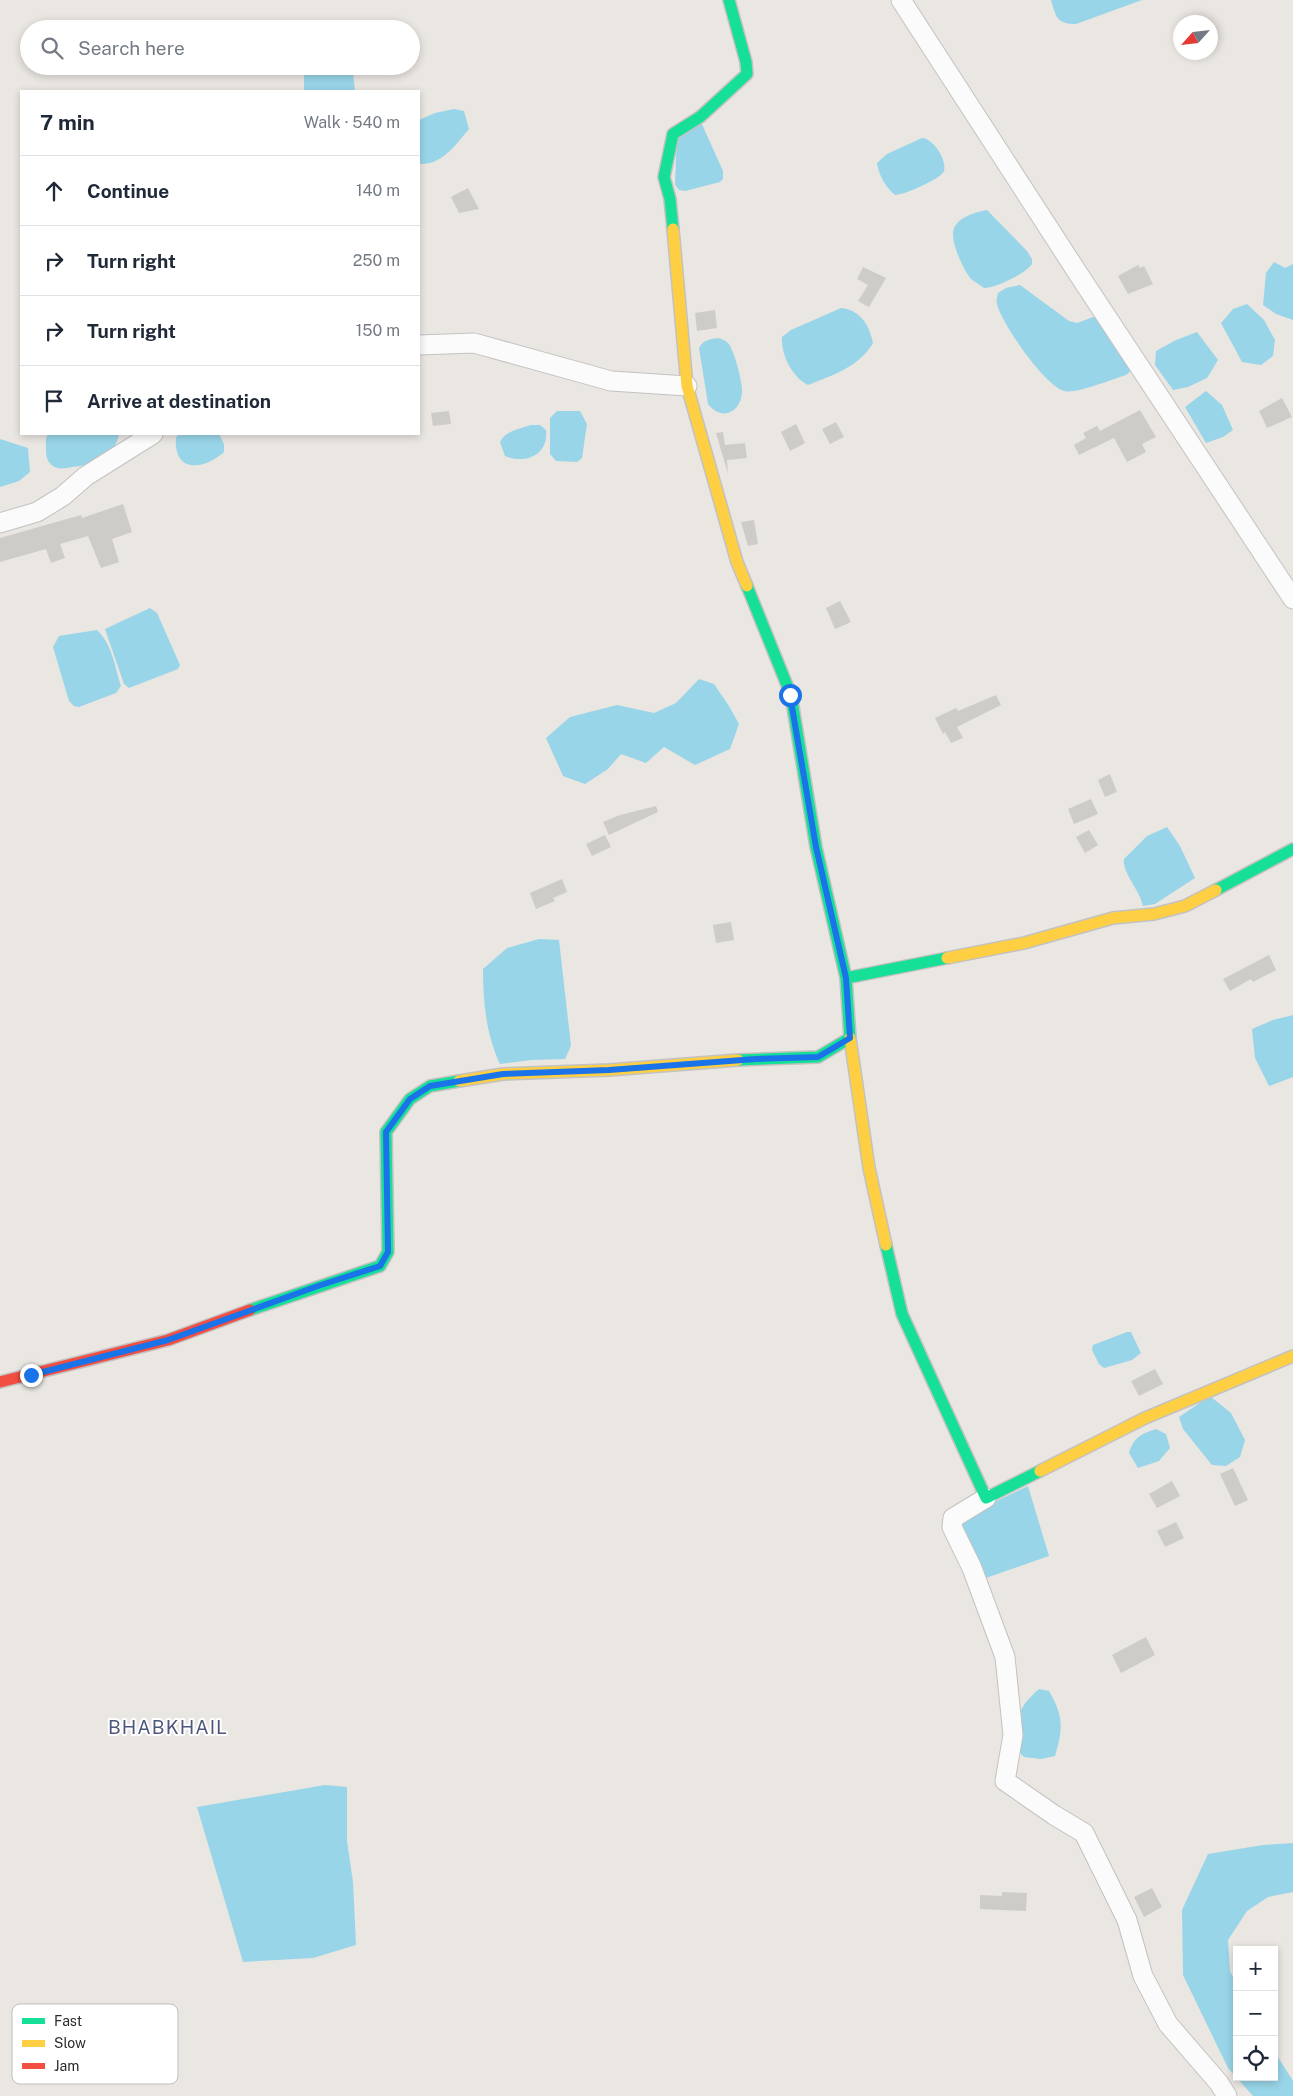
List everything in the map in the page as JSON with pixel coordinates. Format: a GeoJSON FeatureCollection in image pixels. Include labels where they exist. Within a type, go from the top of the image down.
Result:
{"type":"FeatureCollection","features":[{"type":"Feature","properties":{"kind":"street"},"geometry":{"type":"LineString","coordinates":[[728,0],[746,62],[746,74],[700,117],[673,134],[664,177],[670,199],[687,386],[737,562],[790,695],[816,847],[846,978],[850,1038],[869,1168],[902,1314],[986,1498]]}},
{"type":"Feature","properties":{"kind":"street"},"geometry":{"type":"LineString","coordinates":[[901,0],[1079,275],[1293,599]]}},
{"type":"Feature","properties":{"kind":"street"},"geometry":{"type":"LineString","coordinates":[[420,345],[474,343],[611,381],[687,386]]}},
{"type":"Feature","properties":{"kind":"street"},"geometry":{"type":"LineString","coordinates":[[0,523],[37,512],[63,496],[86,476],[151,435]]}},
{"type":"Feature","properties":{"kind":"street"},"geometry":{"type":"LineString","coordinates":[[846,978],[1024,943],[1113,918],[1154,914],[1185,906],[1293,848]]}},
{"type":"Feature","properties":{"kind":"street"},"geometry":{"type":"LineString","coordinates":[[0,1382],[168,1340],[318,1286],[380,1266],[388,1252],[386,1132],[410,1099],[430,1086],[503,1074],[609,1070],[756,1059],[818,1057],[850,1038]]}},
{"type":"Feature","properties":{"kind":"street"},"geometry":{"type":"LineString","coordinates":[[1226,2096],[1218,2083],[1168,2024],[1143,1976],[1127,1920],[1084,1833],[1005,1781],[1013,1735],[1005,1657],[972,1568],[952,1527],[953,1518],[986,1498],[1145,1418],[1293,1356]]}},
{"type":"Feature","properties":{"kind":"water"},"geometry":{"type":"Polygon","coordinates":[[[1051,0],[1142,0],[1076,24],[1069,24],[1058,18],[1051,0]]]}},
{"type":"Feature","properties":{"kind":"water"},"geometry":{"type":"Polygon","coordinates":[[[304,75],[353,75],[355,90],[304,90],[304,75]]]}},
{"type":"Feature","properties":{"kind":"water"},"geometry":{"type":"Polygon","coordinates":[[[454,109],[464,111],[469,129],[442,158],[420,164],[420,120],[435,113],[454,109]]]}},
{"type":"Feature","properties":{"kind":"water"},"geometry":{"type":"Polygon","coordinates":[[[701,122],[723,171],[723,179],[720,182],[685,191],[679,190],[675,185],[677,134],[701,122]]]}},
{"type":"Feature","properties":{"kind":"water"},"geometry":{"type":"Polygon","coordinates":[[[922,138],[931,142],[939,151],[944,161],[944,171],[922,186],[895,195],[883,181],[877,163],[887,154],[922,138]]]}},
{"type":"Feature","properties":{"kind":"water"},"geometry":{"type":"Polygon","coordinates":[[[987,210],[1027,251],[1032,259],[1032,264],[1010,280],[996,286],[984,288],[971,279],[965,269],[955,247],[953,233],[956,224],[964,218],[987,210]]]}},
{"type":"Feature","properties":{"kind":"water"},"geometry":{"type":"Polygon","coordinates":[[[1274,262],[1285,268],[1293,264],[1293,320],[1276,314],[1263,305],[1266,273],[1274,262]]]}},
{"type":"Feature","properties":{"kind":"water"},"geometry":{"type":"Polygon","coordinates":[[[1020,285],[1069,321],[1077,323],[1096,316],[1132,370],[1126,375],[1076,391],[1064,391],[1056,386],[1046,378],[1025,353],[1000,313],[997,304],[998,293],[1006,288],[1020,285]]]}},
{"type":"Feature","properties":{"kind":"water"},"geometry":{"type":"Polygon","coordinates":[[[1247,304],[1264,320],[1275,340],[1273,356],[1261,365],[1242,362],[1221,323],[1233,309],[1247,304]]]}},
{"type":"Feature","properties":{"kind":"water"},"geometry":{"type":"Polygon","coordinates":[[[841,308],[848,309],[863,319],[873,343],[853,364],[836,374],[808,385],[792,371],[783,351],[782,337],[791,330],[841,308]]]}},
{"type":"Feature","properties":{"kind":"water"},"geometry":{"type":"Polygon","coordinates":[[[1197,332],[1218,360],[1207,378],[1188,387],[1173,390],[1155,365],[1156,351],[1176,340],[1197,332]]]}},
{"type":"Feature","properties":{"kind":"water"},"geometry":{"type":"Polygon","coordinates":[[[718,338],[726,341],[733,352],[742,388],[741,399],[738,405],[730,412],[725,413],[719,413],[708,404],[699,348],[710,339],[718,338]]]}},
{"type":"Feature","properties":{"kind":"water"},"geometry":{"type":"Polygon","coordinates":[[[1206,391],[1222,405],[1233,430],[1223,437],[1206,443],[1185,407],[1206,391]]]}},
{"type":"Feature","properties":{"kind":"water"},"geometry":{"type":"Polygon","coordinates":[[[557,411],[580,411],[587,424],[582,458],[577,462],[556,461],[550,454],[550,418],[557,411]]]}},
{"type":"Feature","properties":{"kind":"water"},"geometry":{"type":"Polygon","coordinates":[[[531,425],[540,425],[546,430],[544,445],[540,451],[528,458],[521,459],[505,456],[500,442],[502,438],[513,431],[531,425]]]}},
{"type":"Feature","properties":{"kind":"water"},"geometry":{"type":"Polygon","coordinates":[[[48,435],[119,435],[113,449],[102,459],[80,466],[62,468],[57,468],[49,463],[46,452],[48,435]]]}},
{"type":"Feature","properties":{"kind":"water"},"geometry":{"type":"Polygon","coordinates":[[[179,435],[220,435],[224,444],[224,452],[208,462],[191,465],[185,463],[179,457],[176,449],[176,437],[179,435]]]}},
{"type":"Feature","properties":{"kind":"water"},"geometry":{"type":"Polygon","coordinates":[[[0,439],[28,448],[30,472],[19,481],[0,487],[0,439]]]}},
{"type":"Feature","properties":{"kind":"water"},"geometry":{"type":"Polygon","coordinates":[[[150,608],[157,613],[180,665],[178,669],[129,688],[124,684],[105,629],[150,608]]]}},
{"type":"Feature","properties":{"kind":"water"},"geometry":{"type":"Polygon","coordinates":[[[97,630],[110,649],[121,686],[116,693],[79,707],[74,706],[69,701],[53,647],[59,636],[97,630]]]}},
{"type":"Feature","properties":{"kind":"water"},"geometry":{"type":"Polygon","coordinates":[[[699,679],[714,684],[739,724],[730,749],[695,765],[664,747],[646,763],[621,754],[608,769],[585,784],[563,776],[546,738],[570,717],[617,705],[654,713],[676,703],[699,679]]]}},
{"type":"Feature","properties":{"kind":"water"},"geometry":{"type":"Polygon","coordinates":[[[1167,827],[1180,846],[1195,878],[1155,904],[1143,906],[1128,876],[1124,859],[1147,836],[1167,827]]]}},
{"type":"Feature","properties":{"kind":"water"},"geometry":{"type":"Polygon","coordinates":[[[539,939],[559,940],[571,1046],[565,1059],[531,1060],[500,1064],[491,1041],[486,1018],[483,969],[507,948],[539,939]]]}},
{"type":"Feature","properties":{"kind":"water"},"geometry":{"type":"Polygon","coordinates":[[[1293,1015],[1293,1077],[1269,1086],[1255,1058],[1252,1029],[1273,1020],[1293,1015]]]}},
{"type":"Feature","properties":{"kind":"water"},"geometry":{"type":"Polygon","coordinates":[[[1131,1332],[1141,1353],[1132,1360],[1104,1368],[1099,1364],[1092,1350],[1093,1345],[1131,1332]]]}},
{"type":"Feature","properties":{"kind":"water"},"geometry":{"type":"Polygon","coordinates":[[[1210,1396],[1231,1413],[1245,1440],[1240,1457],[1226,1466],[1212,1465],[1183,1429],[1179,1417],[1210,1396]]]}},
{"type":"Feature","properties":{"kind":"water"},"geometry":{"type":"Polygon","coordinates":[[[1156,1429],[1166,1434],[1170,1448],[1159,1461],[1138,1468],[1129,1453],[1133,1443],[1139,1437],[1156,1429]]]}},
{"type":"Feature","properties":{"kind":"water"},"geometry":{"type":"Polygon","coordinates":[[[1028,1486],[1049,1556],[983,1579],[955,1521],[1028,1486]]]}},
{"type":"Feature","properties":{"kind":"water"},"geometry":{"type":"Polygon","coordinates":[[[1039,1689],[1049,1691],[1060,1716],[1061,1723],[1060,1738],[1055,1756],[1041,1759],[1024,1757],[1016,1749],[1017,1722],[1021,1709],[1039,1689]]]}},
{"type":"Feature","properties":{"kind":"water"},"geometry":{"type":"Polygon","coordinates":[[[325,1785],[347,1787],[347,1841],[353,1882],[356,1945],[313,1958],[243,1962],[197,1807],[325,1785]]]}},
{"type":"Feature","properties":{"kind":"water"},"geometry":{"type":"Polygon","coordinates":[[[1293,1843],[1293,1892],[1268,1897],[1247,1911],[1228,1940],[1230,1971],[1233,1977],[1233,2074],[1228,2068],[1183,1975],[1182,1910],[1208,1854],[1263,1845],[1293,1843]]]}},
{"type":"Feature","properties":{"kind":"water"},"geometry":{"type":"Polygon","coordinates":[[[1278,2057],[1293,2081],[1293,2096],[1253,2096],[1240,2081],[1278,2081],[1278,2057]]]}},
{"type":"Feature","properties":{"kind":"building"},"geometry":{"type":"Polygon","coordinates":[[[468,188],[479,209],[459,213],[451,197],[468,188]]]}},
{"type":"Feature","properties":{"kind":"building"},"geometry":{"type":"Polygon","coordinates":[[[1138,265],[1140,268],[1144,266],[1153,284],[1128,294],[1118,276],[1138,265]]]}},
{"type":"Feature","properties":{"kind":"building"},"geometry":{"type":"Polygon","coordinates":[[[863,267],[886,278],[869,307],[858,301],[868,285],[857,279],[863,267]]]}},
{"type":"Feature","properties":{"kind":"building"},"geometry":{"type":"Polygon","coordinates":[[[715,310],[717,328],[697,331],[695,313],[715,310]]]}},
{"type":"Feature","properties":{"kind":"building"},"geometry":{"type":"Polygon","coordinates":[[[1282,398],[1292,417],[1267,428],[1259,411],[1282,398]]]}},
{"type":"Feature","properties":{"kind":"building"},"geometry":{"type":"Polygon","coordinates":[[[1140,410],[1156,437],[1142,444],[1146,452],[1127,462],[1114,438],[1079,455],[1074,445],[1086,438],[1083,433],[1097,426],[1100,431],[1140,410]]]}},
{"type":"Feature","properties":{"kind":"building"},"geometry":{"type":"Polygon","coordinates":[[[449,411],[451,424],[433,426],[431,413],[449,411]]]}},
{"type":"Feature","properties":{"kind":"building"},"geometry":{"type":"Polygon","coordinates":[[[836,422],[844,437],[830,444],[822,429],[836,422]]]}},
{"type":"Feature","properties":{"kind":"building"},"geometry":{"type":"Polygon","coordinates":[[[796,424],[805,443],[790,451],[781,432],[796,424]]]}},
{"type":"Feature","properties":{"kind":"building"},"geometry":{"type":"Polygon","coordinates":[[[723,432],[725,445],[745,443],[747,458],[727,460],[728,474],[716,433],[723,432]]]}},
{"type":"Feature","properties":{"kind":"building"},"geometry":{"type":"Polygon","coordinates":[[[123,504],[132,532],[112,539],[119,562],[101,568],[88,536],[60,544],[65,558],[51,563],[46,549],[0,562],[0,538],[81,515],[82,518],[123,504]]]}},
{"type":"Feature","properties":{"kind":"building"},"geometry":{"type":"Polygon","coordinates":[[[754,520],[758,544],[748,546],[741,522],[754,520]]]}},
{"type":"Feature","properties":{"kind":"building"},"geometry":{"type":"Polygon","coordinates":[[[840,601],[851,622],[835,629],[826,608],[840,601]]]}},
{"type":"Feature","properties":{"kind":"building"},"geometry":{"type":"Polygon","coordinates":[[[996,695],[1001,705],[957,727],[963,738],[951,743],[945,732],[943,734],[935,718],[956,708],[958,711],[996,695]]]}},
{"type":"Feature","properties":{"kind":"building"},"geometry":{"type":"Polygon","coordinates":[[[1110,774],[1117,792],[1105,797],[1098,780],[1110,774]]]}},
{"type":"Feature","properties":{"kind":"building"},"geometry":{"type":"Polygon","coordinates":[[[1091,799],[1098,814],[1074,824],[1068,809],[1091,799]]]}},
{"type":"Feature","properties":{"kind":"building"},"geometry":{"type":"Polygon","coordinates":[[[656,806],[658,812],[609,835],[603,822],[620,815],[656,806]]]}},
{"type":"Feature","properties":{"kind":"building"},"geometry":{"type":"Polygon","coordinates":[[[1089,830],[1098,845],[1085,853],[1076,837],[1089,830]]]}},
{"type":"Feature","properties":{"kind":"building"},"geometry":{"type":"Polygon","coordinates":[[[605,835],[611,847],[592,856],[586,844],[605,835]]]}},
{"type":"Feature","properties":{"kind":"building"},"geometry":{"type":"Polygon","coordinates":[[[562,879],[567,892],[553,898],[555,901],[536,909],[530,893],[562,879]]]}},
{"type":"Feature","properties":{"kind":"building"},"geometry":{"type":"Polygon","coordinates":[[[731,922],[734,940],[716,943],[713,925],[731,922]]]}},
{"type":"Feature","properties":{"kind":"building"},"geometry":{"type":"Polygon","coordinates":[[[1269,955],[1276,970],[1253,982],[1251,979],[1230,991],[1223,979],[1269,955]]]}},
{"type":"Feature","properties":{"kind":"building"},"geometry":{"type":"Polygon","coordinates":[[[1155,1369],[1163,1384],[1139,1396],[1131,1381],[1155,1369]]]}},
{"type":"Feature","properties":{"kind":"building"},"geometry":{"type":"Polygon","coordinates":[[[1233,1468],[1248,1500],[1235,1506],[1220,1474],[1233,1468]]]}},
{"type":"Feature","properties":{"kind":"building"},"geometry":{"type":"Polygon","coordinates":[[[1172,1481],[1180,1496],[1157,1508],[1149,1494],[1172,1481]]]}},
{"type":"Feature","properties":{"kind":"building"},"geometry":{"type":"Polygon","coordinates":[[[1176,1522],[1184,1538],[1165,1547],[1157,1531],[1176,1522]]]}},
{"type":"Feature","properties":{"kind":"building"},"geometry":{"type":"Polygon","coordinates":[[[1146,1637],[1155,1655],[1121,1673],[1112,1655],[1146,1637]]]}},
{"type":"Feature","properties":{"kind":"building"},"geometry":{"type":"Polygon","coordinates":[[[1152,1888],[1162,1907],[1144,1917],[1134,1897],[1152,1888]]]}},
{"type":"Feature","properties":{"kind":"building"},"geometry":{"type":"Polygon","coordinates":[[[1002,1892],[1027,1893],[1026,1911],[980,1909],[980,1895],[1002,1896],[1002,1892]]]}},
{"type":"Feature","properties":{"kind":"traffic: fast"},"geometry":{"type":"LineString","coordinates":[[673,229],[670,199],[664,177],[673,134],[700,117],[747,74],[746,62],[729,0]]}},
{"type":"Feature","properties":{"kind":"traffic: fast"},"geometry":{"type":"LineString","coordinates":[[747,586],[791,695],[816,847],[846,978]]}},
{"type":"Feature","properties":{"kind":"traffic: fast"},"geometry":{"type":"LineString","coordinates":[[1216,890],[1293,849]]}},
{"type":"Feature","properties":{"kind":"traffic: fast"},"geometry":{"type":"LineString","coordinates":[[738,1060],[818,1057],[850,1038],[846,978],[947,958]]}},
{"type":"Feature","properties":{"kind":"traffic: fast"},"geometry":{"type":"LineString","coordinates":[[250,1310],[380,1266],[388,1252],[386,1132],[410,1099],[430,1086],[459,1081]]}},
{"type":"Feature","properties":{"kind":"traffic: fast"},"geometry":{"type":"LineString","coordinates":[[886,1245],[902,1314],[986,1498],[1040,1471]]}},
{"type":"Feature","properties":{"kind":"traffic: slow"},"geometry":{"type":"LineString","coordinates":[[673,229],[687,386],[737,562],[747,586]]}},
{"type":"Feature","properties":{"kind":"traffic: slow"},"geometry":{"type":"LineString","coordinates":[[947,958],[1024,943],[1113,918],[1154,914],[1185,906],[1216,890]]}},
{"type":"Feature","properties":{"kind":"traffic: slow"},"geometry":{"type":"LineString","coordinates":[[850,1038],[869,1168],[886,1245]]}},
{"type":"Feature","properties":{"kind":"traffic: slow"},"geometry":{"type":"LineString","coordinates":[[459,1081],[503,1074],[609,1070],[738,1060]]}},
{"type":"Feature","properties":{"kind":"traffic: slow"},"geometry":{"type":"LineString","coordinates":[[1040,1471],[1145,1418],[1293,1356]]}},
{"type":"Feature","properties":{"kind":"traffic: jam"},"geometry":{"type":"LineString","coordinates":[[0,1382],[168,1340],[250,1310]]}},
{"type":"Feature","properties":{"kind":"district","name":"BHABKHAIL"},"geometry":{"type":"Point","coordinates":[168,1727]}},
{"type":"Feature","properties":{"kind":"route"},"geometry":{"type":"LineString","coordinates":[[31,1375],[168,1340],[318,1286],[380,1266],[388,1252],[386,1132],[410,1099],[430,1086],[503,1074],[609,1070],[756,1059],[818,1057],[850,1038],[846,978],[816,847],[790,695]]}}]}
